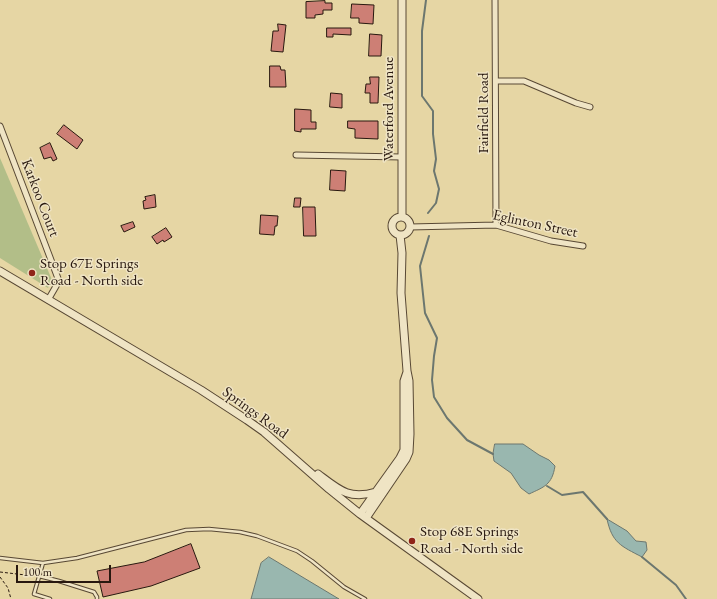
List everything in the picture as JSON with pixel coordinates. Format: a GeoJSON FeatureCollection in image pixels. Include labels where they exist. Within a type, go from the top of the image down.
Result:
{"type":"FeatureCollection","features":[{"type":"Feature","properties":{"kind":"street","name":"Waterford Avenue"},"geometry":{"type":"LineString","coordinates":[[402,0],[402,217]]}},
{"type":"Feature","properties":{"kind":"street","name":"Fairfield Road"},"geometry":{"type":"LineString","coordinates":[[495,0],[496,225]]}},
{"type":"Feature","properties":{"kind":"street"},"geometry":{"type":"LineString","coordinates":[[496,81],[524,81],[576,103],[590,107]]}},
{"type":"Feature","properties":{"kind":"street","name":"Karkoo Court"},"geometry":{"type":"LineString","coordinates":[[0,126],[59,280],[48,300]]}},
{"type":"Feature","properties":{"kind":"street"},"geometry":{"type":"LineString","coordinates":[[296,155],[402,157]]}},
{"type":"Feature","properties":{"kind":"street"},"geometry":{"type":"LineString","coordinates":[[402,217],[408,220],[410,227],[407,233],[400,235],[394,232],[392,226],[395,220],[402,217]]}},
{"type":"Feature","properties":{"kind":"street","name":"Eglinton Street"},"geometry":{"type":"LineString","coordinates":[[410,227],[496,225],[551,241],[583,246]]}},
{"type":"Feature","properties":{"kind":"street"},"geometry":{"type":"LineString","coordinates":[[363,516],[406,460],[409,452],[409,389],[401,293],[402,252],[400,235]]}},
{"type":"Feature","properties":{"kind":"street","name":"Springs Road"},"geometry":{"type":"LineString","coordinates":[[0,271],[201,390],[249,421],[363,516],[478,599]]}},
{"type":"Feature","properties":{"kind":"street"},"geometry":{"type":"LineString","coordinates":[[363,516],[376,492],[404,450],[404,382],[407,372]]}},
{"type":"Feature","properties":{"kind":"street"},"geometry":{"type":"LineString","coordinates":[[249,421],[261,425],[319,475],[347,494],[360,496],[376,492]]}},
{"type":"Feature","properties":{"kind":"lane"},"geometry":{"type":"LineString","coordinates":[[0,558],[43,563],[77,558],[186,530],[209,529],[240,532],[257,536],[297,551],[344,587],[366,599]]}},
{"type":"Feature","properties":{"kind":"lane"},"geometry":{"type":"LineString","coordinates":[[43,563],[34,594],[50,599]]}},
{"type":"Feature","properties":{"kind":"lane"},"geometry":{"type":"LineString","coordinates":[[39,576],[94,592],[97,599]]}},
{"type":"Feature","properties":{"kind":"path"},"geometry":{"type":"LineString","coordinates":[[0,572],[39,576]]}},
{"type":"Feature","properties":{"kind":"path"},"geometry":{"type":"LineString","coordinates":[[0,577],[8,588],[11,599]]}},
{"type":"Feature","properties":{"kind":"green space"},"geometry":{"type":"Polygon","coordinates":[[[0,158],[52,280],[48,288],[0,258],[0,158]]]}},
{"type":"Feature","properties":{"kind":"water"},"geometry":{"type":"Polygon","coordinates":[[[495,444],[523,444],[549,460],[555,466],[552,477],[543,487],[529,494],[521,488],[511,473],[494,461],[493,454],[495,444]]]}},
{"type":"Feature","properties":{"kind":"water"},"geometry":{"type":"Polygon","coordinates":[[[607,519],[627,531],[636,541],[646,542],[647,550],[642,557],[618,543],[612,534],[607,519]]]}},
{"type":"Feature","properties":{"kind":"water"},"geometry":{"type":"Polygon","coordinates":[[[269,557],[339,599],[251,599],[261,563],[269,557]]]}},
{"type":"Feature","properties":{"kind":"building"},"geometry":{"type":"Polygon","coordinates":[[[325,1],[325,3],[332,3],[332,10],[323,10],[323,14],[315,15],[315,18],[306,18],[306,2],[325,1]]]}},
{"type":"Feature","properties":{"kind":"building"},"geometry":{"type":"Polygon","coordinates":[[[352,4],[374,5],[373,24],[359,23],[359,18],[351,18],[352,4]]]}},
{"type":"Feature","properties":{"kind":"building"},"geometry":{"type":"Polygon","coordinates":[[[278,24],[286,25],[283,52],[271,51],[273,31],[278,31],[278,24]]]}},
{"type":"Feature","properties":{"kind":"building"},"geometry":{"type":"Polygon","coordinates":[[[327,28],[351,28],[351,35],[333,34],[333,37],[327,37],[327,28]]]}},
{"type":"Feature","properties":{"kind":"building"},"geometry":{"type":"Polygon","coordinates":[[[370,34],[382,35],[381,56],[369,56],[370,34]]]}},
{"type":"Feature","properties":{"kind":"building"},"geometry":{"type":"Polygon","coordinates":[[[270,66],[280,66],[281,70],[285,70],[286,87],[270,87],[270,66]]]}},
{"type":"Feature","properties":{"kind":"building"},"geometry":{"type":"Polygon","coordinates":[[[370,77],[379,77],[378,103],[370,103],[370,93],[365,93],[366,84],[370,84],[370,77]]]}},
{"type":"Feature","properties":{"kind":"building"},"geometry":{"type":"Polygon","coordinates":[[[331,93],[342,94],[342,108],[330,107],[331,93]]]}},
{"type":"Feature","properties":{"kind":"building"},"geometry":{"type":"Polygon","coordinates":[[[295,109],[311,110],[311,122],[316,122],[316,129],[301,129],[301,132],[295,131],[295,109]]]}},
{"type":"Feature","properties":{"kind":"building"},"geometry":{"type":"Polygon","coordinates":[[[348,121],[378,121],[378,139],[355,138],[355,129],[348,128],[348,121]]]}},
{"type":"Feature","properties":{"kind":"building"},"geometry":{"type":"Polygon","coordinates":[[[64,125],[83,140],[77,149],[57,134],[64,125]]]}},
{"type":"Feature","properties":{"kind":"building"},"geometry":{"type":"Polygon","coordinates":[[[50,143],[57,159],[53,161],[51,157],[44,159],[40,148],[50,143]]]}},
{"type":"Feature","properties":{"kind":"building"},"geometry":{"type":"Polygon","coordinates":[[[331,170],[346,171],[345,191],[330,190],[331,170]]]}},
{"type":"Feature","properties":{"kind":"building"},"geometry":{"type":"Polygon","coordinates":[[[155,195],[156,207],[144,209],[143,201],[146,200],[145,197],[155,195]]]}},
{"type":"Feature","properties":{"kind":"building"},"geometry":{"type":"Polygon","coordinates":[[[295,198],[301,198],[300,207],[294,207],[295,198]]]}},
{"type":"Feature","properties":{"kind":"building"},"geometry":{"type":"Polygon","coordinates":[[[303,207],[315,207],[316,236],[304,236],[303,207]]]}},
{"type":"Feature","properties":{"kind":"building"},"geometry":{"type":"Polygon","coordinates":[[[261,215],[278,216],[274,235],[260,234],[261,215]]]}},
{"type":"Feature","properties":{"kind":"building"},"geometry":{"type":"Polygon","coordinates":[[[133,222],[135,227],[124,232],[121,226],[133,222]]]}},
{"type":"Feature","properties":{"kind":"building"},"geometry":{"type":"Polygon","coordinates":[[[166,228],[172,237],[157,244],[152,237],[166,228]]]}},
{"type":"Feature","properties":{"kind":"building"},"geometry":{"type":"Polygon","coordinates":[[[191,544],[200,568],[151,586],[103,597],[97,571],[144,562],[191,544]]]}},
{"type":"Feature","properties":{"kind":"waterway"},"geometry":{"type":"LineString","coordinates":[[426,0],[422,31],[422,96],[433,111],[433,134],[436,159],[434,171],[439,189],[436,203],[428,213]]}},
{"type":"Feature","properties":{"kind":"waterway"},"geometry":{"type":"LineString","coordinates":[[429,236],[420,266],[425,313],[437,338],[432,380],[434,397],[447,418],[467,440],[493,454]]}},
{"type":"Feature","properties":{"kind":"waterway"},"geometry":{"type":"LineString","coordinates":[[547,486],[562,495],[583,492],[607,519]]}},
{"type":"Feature","properties":{"kind":"waterway"},"geometry":{"type":"LineString","coordinates":[[642,557],[676,585],[686,599]]}},
{"type":"Feature","properties":{"kind":"place","name":"Stop 67E Springs Road - North side"},"geometry":{"type":"Point","coordinates":[32,273]}},
{"type":"Feature","properties":{"kind":"place","name":"Stop 68E Springs Road - North side"},"geometry":{"type":"Point","coordinates":[412,541]}}]}
